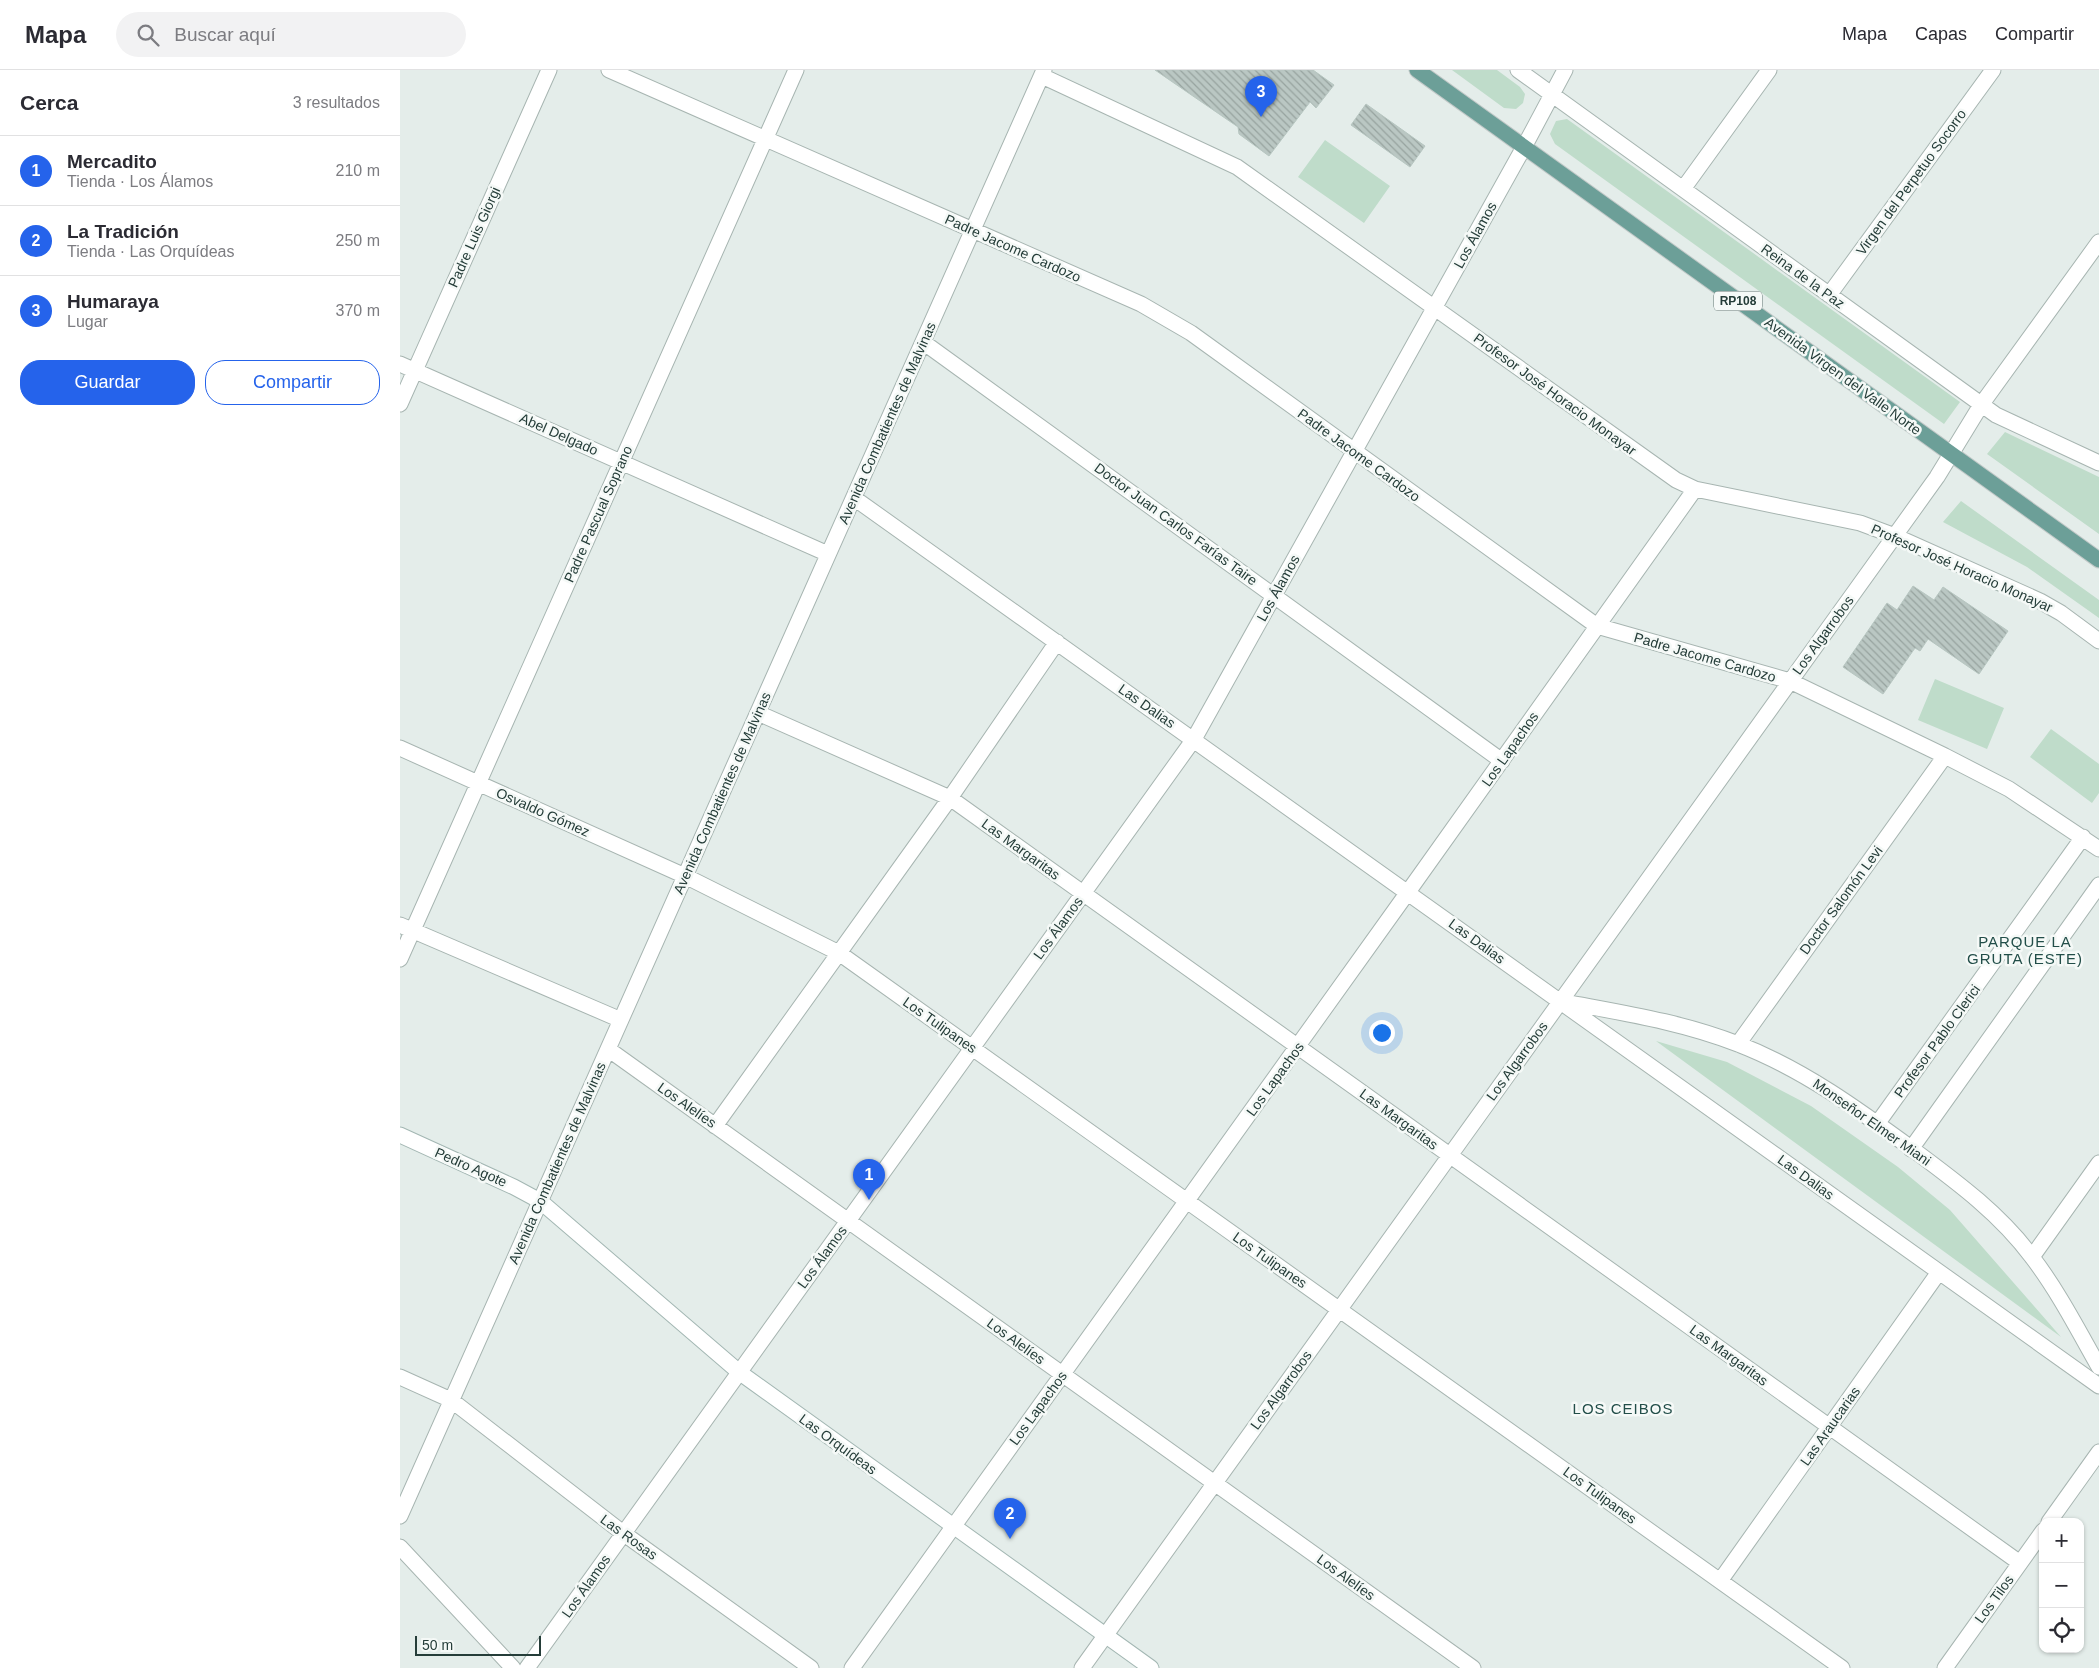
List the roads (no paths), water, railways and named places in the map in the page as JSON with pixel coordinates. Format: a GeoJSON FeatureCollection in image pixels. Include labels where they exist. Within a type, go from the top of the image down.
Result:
{"type":"FeatureCollection","features":[{"type":"Feature","properties":{"kind":"main road","name":"Avenida Virgen del Valle Norte"},"geometry":{"type":"LineString","coordinates":[[1417,70],[2099,560]]}},
{"type":"Feature","properties":{"kind":"street","name":"Padre Luis Giorgi"},"geometry":{"type":"LineString","coordinates":[[400,404],[549,70]]}},
{"type":"Feature","properties":{"kind":"street","name":"Padre Jacome Cardozo"},"geometry":{"type":"LineString","coordinates":[[610,70],[1141,304],[1191,333],[1597,626],[1790,681],[2009,789],[2099,849]]}},
{"type":"Feature","properties":{"kind":"street","name":"Padre Pascual Soprano"},"geometry":{"type":"LineString","coordinates":[[400,959],[406,928],[478,783],[796,70]]}},
{"type":"Feature","properties":{"kind":"street","name":"Reina de la Paz"},"geometry":{"type":"LineString","coordinates":[[1518,70],[1996,416],[2099,463]]}},
{"type":"Feature","properties":{"kind":"street","name":"Los Álamos"},"geometry":{"type":"LineString","coordinates":[[527,1668],[1194,739],[1435,308],[1565,70]]}},
{"type":"Feature","properties":{"kind":"street"},"geometry":{"type":"LineString","coordinates":[[1683,189],[1769,70]]}},
{"type":"Feature","properties":{"kind":"street","name":"Virgen del Perpetuo Socorro"},"geometry":{"type":"LineString","coordinates":[[1829,295],[1993,70]]}},
{"type":"Feature","properties":{"kind":"street","name":"Avenida Combatientes de Malvinas"},"geometry":{"type":"LineString","coordinates":[[400,1516],[1043,73]]}},
{"type":"Feature","properties":{"kind":"street","name":"Profesor José Horacio Monayar"},"geometry":{"type":"LineString","coordinates":[[1043,73],[1237,166],[1676,480],[1695,488],[1860,523],[1894,536],[2040,601],[2061,613],[2099,641]]}},
{"type":"Feature","properties":{"kind":"street","name":"Los Algarrobos"},"geometry":{"type":"LineString","coordinates":[[1082,1668],[1894,536],[1952,454],[1981,405],[2099,242]]}},
{"type":"Feature","properties":{"kind":"street","name":"Doctor Juan Carlos Farías Taire"},"geometry":{"type":"LineString","coordinates":[[923,342],[1502,761]]}},
{"type":"Feature","properties":{"kind":"street","name":"Abel Delgado"},"geometry":{"type":"LineString","coordinates":[[400,364],[828,554]]}},
{"type":"Feature","properties":{"kind":"street","name":"Los Lapachos"},"geometry":{"type":"LineString","coordinates":[[852,1668],[1298,1047],[1695,488]]}},
{"type":"Feature","properties":{"kind":"street","name":"Las Dalias"},"geometry":{"type":"LineString","coordinates":[[854,498],[2099,1386]]}},
{"type":"Feature","properties":{"kind":"street"},"geometry":{"type":"LineString","coordinates":[[715,1126],[950,798],[1057,642]]}},
{"type":"Feature","properties":{"kind":"street","name":"Las Margaritas"},"geometry":{"type":"LineString","coordinates":[[758,713],[950,798],[2020,1563]]}},
{"type":"Feature","properties":{"kind":"street","name":"Osvaldo Gómez"},"geometry":{"type":"LineString","coordinates":[[400,748],[685,876]]}},
{"type":"Feature","properties":{"kind":"street","name":"Doctor Salomón Levi"},"geometry":{"type":"LineString","coordinates":[[1738,1044],[1945,756]]}},
{"type":"Feature","properties":{"kind":"street","name":"Profesor Pablo Clerici"},"geometry":{"type":"LineString","coordinates":[[1877,1124],[2083,837]]}},
{"type":"Feature","properties":{"kind":"street","name":"Los Tulipanes"},"geometry":{"type":"LineString","coordinates":[[685,876],[839,953],[1842,1668]]}},
{"type":"Feature","properties":{"kind":"street"},"geometry":{"type":"LineString","coordinates":[[1911,1148],[2099,886]]}},
{"type":"Feature","properties":{"kind":"street"},"geometry":{"type":"LineString","coordinates":[[406,928],[621,1020]]}},
{"type":"Feature","properties":{"kind":"street","name":"Monseñor Elmer Miani"},"geometry":{"type":"LineString","coordinates":[[1560,1001],[1663,1020],[1738,1044],[1795,1070],[1831,1090],[1911,1148],[1991,1210],[2032,1257],[2062,1301],[2099,1367]]}},
{"type":"Feature","properties":{"kind":"street","name":"Los Alelíes"},"geometry":{"type":"LineString","coordinates":[[608,1049],[1473,1668]]}},
{"type":"Feature","properties":{"kind":"street","name":"Pedro Agote"},"geometry":{"type":"LineString","coordinates":[[400,1135],[514,1187],[540,1201]]}},
{"type":"Feature","properties":{"kind":"street"},"geometry":{"type":"LineString","coordinates":[[2032,1257],[2099,1163]]}},
{"type":"Feature","properties":{"kind":"street","name":"Las Orquídeas"},"geometry":{"type":"LineString","coordinates":[[540,1201],[739,1372],[1151,1668]]}},
{"type":"Feature","properties":{"kind":"street","name":"Las Araucarias"},"geometry":{"type":"LineString","coordinates":[[1720,1581],[1939,1272]]}},
{"type":"Feature","properties":{"kind":"street","name":"Las Rosas"},"geometry":{"type":"LineString","coordinates":[[400,1377],[451,1400],[623,1533],[811,1668]]}},
{"type":"Feature","properties":{"kind":"street"},"geometry":{"type":"LineString","coordinates":[[2052,1518],[2099,1452]]}},
{"type":"Feature","properties":{"kind":"street","name":"Los Tilos"},"geometry":{"type":"LineString","coordinates":[[1945,1668],[2039,1537]]}},
{"type":"Feature","properties":{"kind":"street"},"geometry":{"type":"LineString","coordinates":[[400,1547],[513,1668]]}},
{"type":"Feature","properties":{"kind":"place","name":"Humaraya"},"geometry":{"type":"Point","coordinates":[1261,117]}},
{"type":"Feature","properties":{"kind":"place","name":"Mercadito"},"geometry":{"type":"Point","coordinates":[869,1200]}},
{"type":"Feature","properties":{"kind":"place","name":"La Tradición"},"geometry":{"type":"Point","coordinates":[1010,1539]}},
{"type":"Feature","properties":{"kind":"district","name":"PARQUE LA GRUTA (ESTE)"},"geometry":{"type":"Point","coordinates":[2025,950]}},
{"type":"Feature","properties":{"kind":"district","name":"LOS CEIBOS"},"geometry":{"type":"Point","coordinates":[1623,1408]}}]}
